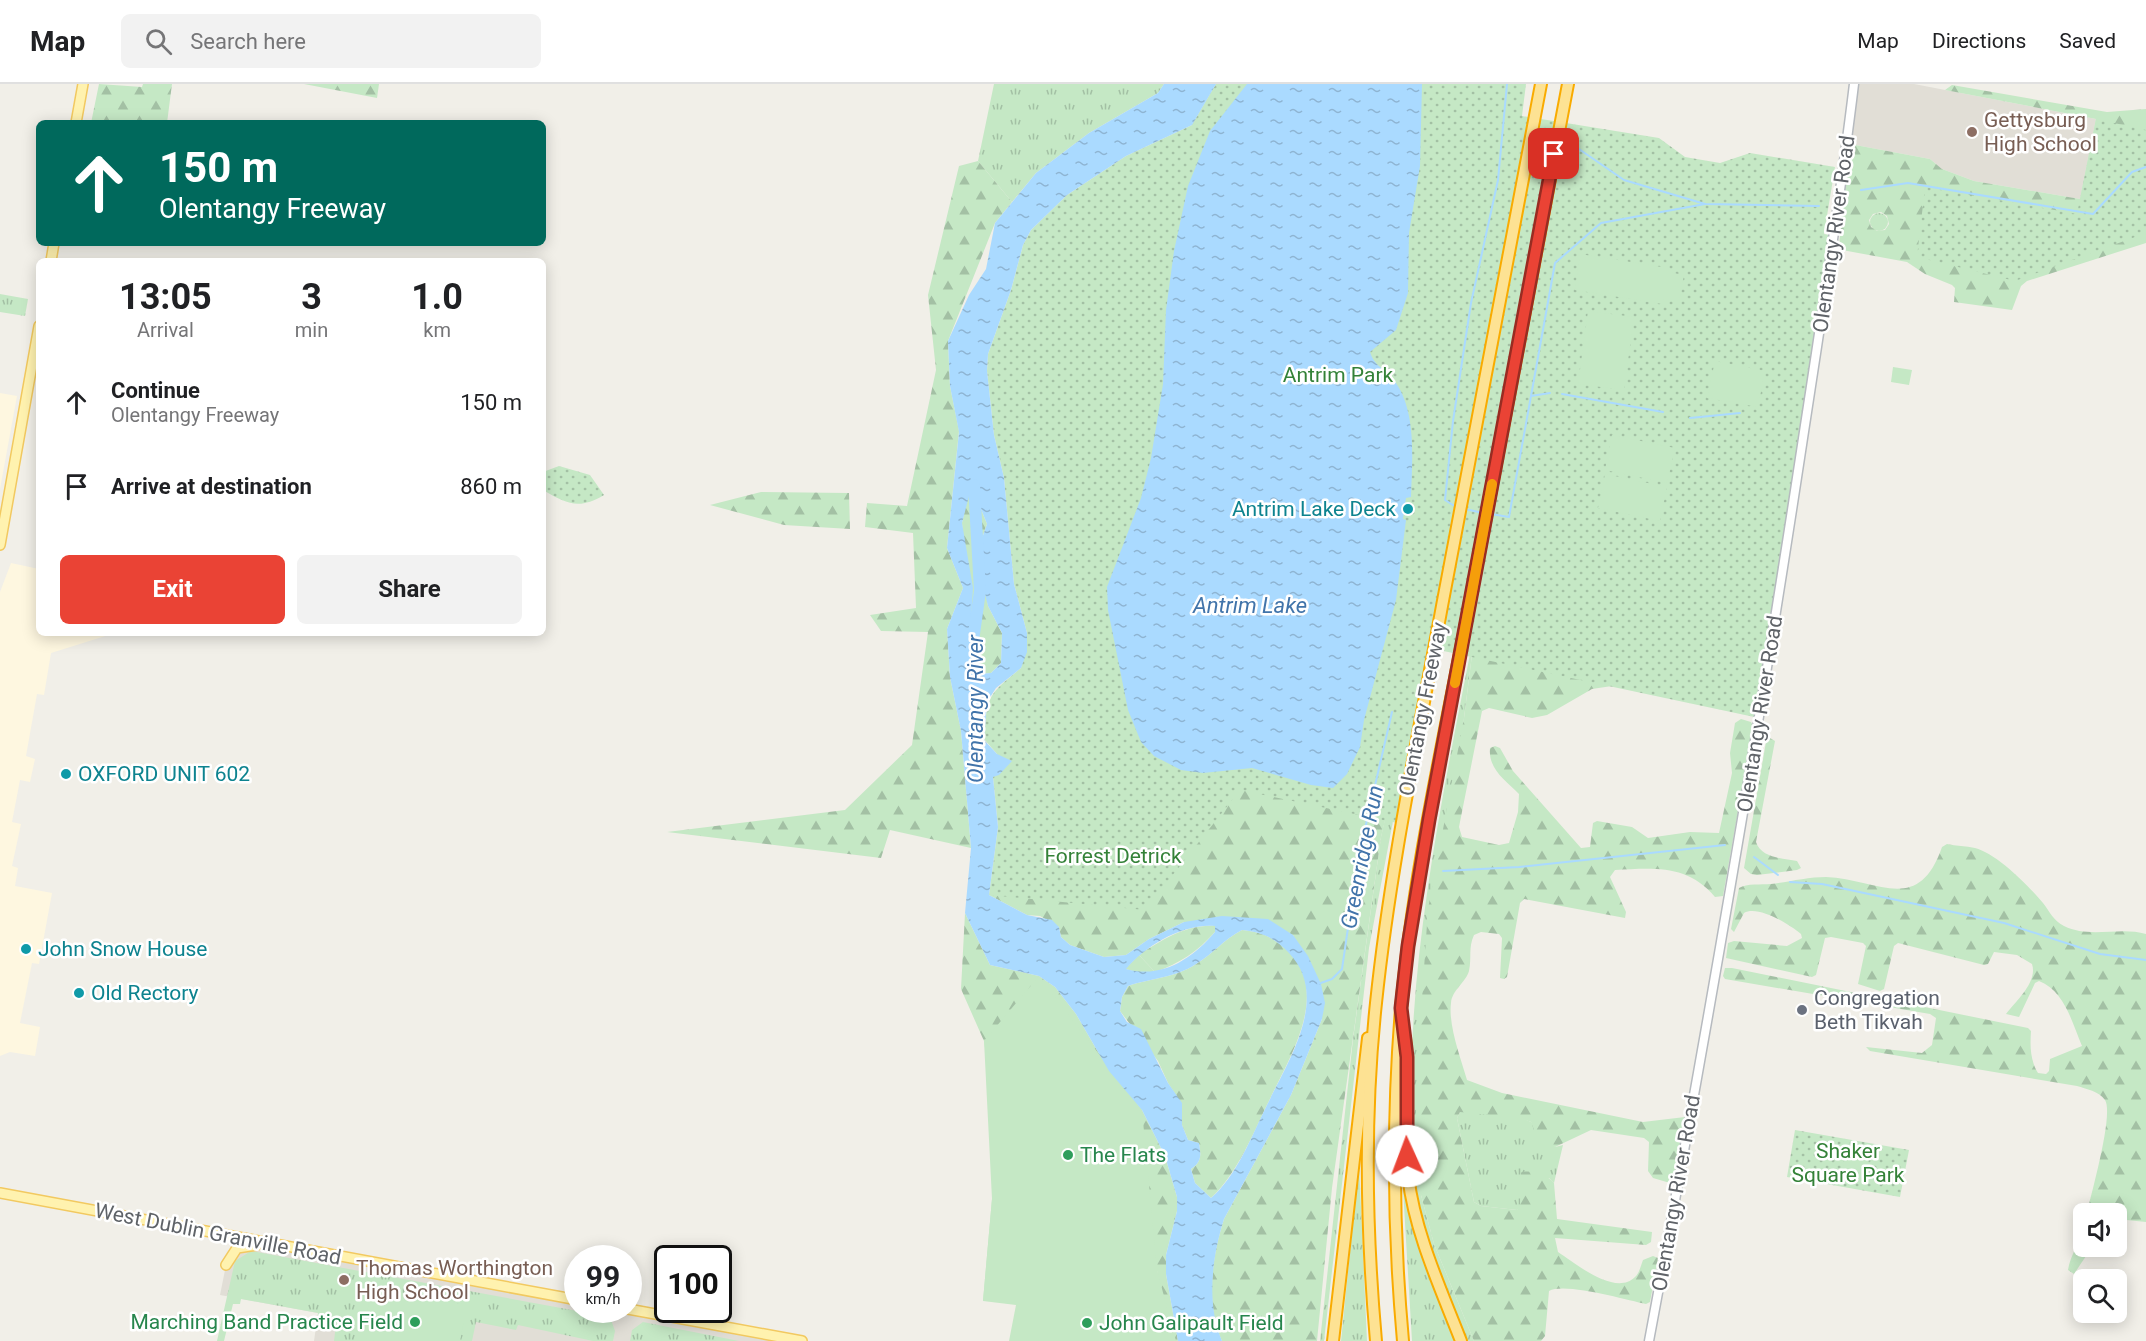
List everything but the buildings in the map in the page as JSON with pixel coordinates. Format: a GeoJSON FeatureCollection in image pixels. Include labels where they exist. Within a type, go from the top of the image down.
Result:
{"type":"FeatureCollection","features":[{"type":"Feature","properties":{"kind":"highway","name":"Olentangy Freeway"},"geometry":{"type":"LineString","coordinates":[[1376,1341],[1368,1189],[1375,1006],[1395,863],[1541,84]]}},
{"type":"Feature","properties":{"kind":"highway","name":"Olentangy Freeway"},"geometry":{"type":"LineString","coordinates":[[1403,1341],[1397,1278],[1394,1189],[1401,1008],[1421,866],[1568,84]]}},
{"type":"Feature","properties":{"kind":"highway"},"geometry":{"type":"LineString","coordinates":[[1333,1341],[1364,1055],[1375,1006]]}},
{"type":"Feature","properties":{"kind":"highway"},"geometry":{"type":"LineString","coordinates":[[1401,1008],[1407,1057],[1406,1139],[1410,1189],[1425,1247],[1461,1341]]}},
{"type":"Feature","properties":{"kind":"main road"},"geometry":{"type":"LineString","coordinates":[[77,120],[83,84]]}},
{"type":"Feature","properties":{"kind":"main road","name":"Olentangy River Road"},"geometry":{"type":"LineString","coordinates":[[1648,1341],[1729,897],[1772,640],[1835,236],[1854,84]]}},
{"type":"Feature","properties":{"kind":"main road"},"geometry":{"type":"LineString","coordinates":[[0,545],[36,343]]}},
{"type":"Feature","properties":{"kind":"main road","name":"West Dublin Granville Road"},"geometry":{"type":"LineString","coordinates":[[0,1193],[265,1244],[564,1297]]}},
{"type":"Feature","properties":{"kind":"main road"},"geometry":{"type":"LineString","coordinates":[[226,1264],[237,1248],[265,1244]]}},
{"type":"Feature","properties":{"kind":"main road"},"geometry":{"type":"LineString","coordinates":[[642,1312],[802,1341]]}},
{"type":"Feature","properties":{"kind":"shaded area","name":"Gettysburg High School"},"geometry":{"type":"Polygon","coordinates":[[[1857,84],[1914,84],[2096,119],[2080,199],[1974,181],[1942,169],[1930,159],[1850,144],[1857,84]]]}},
{"type":"Feature","properties":{"kind":"shaded area"},"geometry":{"type":"Polygon","coordinates":[[[0,393],[17,396],[0,489],[0,393]]]}},
{"type":"Feature","properties":{"kind":"shaded area"},"geometry":{"type":"Polygon","coordinates":[[[11,563],[36,568],[36,636],[105,636],[51,653],[44,695],[37,694],[26,756],[35,759],[30,782],[20,780],[12,822],[21,824],[12,866],[18,868],[15,886],[52,893],[39,964],[32,963],[20,1023],[40,1027],[35,1056],[10,1052],[0,1056],[0,592],[11,563]]]}},
{"type":"Feature","properties":{"kind":"shaded area","name":"Thomas Worthington High School"},"geometry":{"type":"Polygon","coordinates":[[[265,1244],[564,1298],[564,1323],[642,1323],[642,1312],[654,1315],[654,1323],[702,1323],[805,1341],[314,1341],[318,1313],[220,1295],[226,1265],[232,1252],[265,1244]]]}},
{"type":"Feature","properties":{"kind":"green space"},"geometry":{"type":"Polygon","coordinates":[[[99,84],[142,87],[143,84],[172,84],[167,120],[92,120],[99,84]]]}},
{"type":"Feature","properties":{"kind":"green space"},"geometry":{"type":"Polygon","coordinates":[[[304,84],[379,84],[377,98],[304,84]]]}},
{"type":"Feature","properties":{"kind":"green space"},"geometry":{"type":"Polygon","coordinates":[[[994,84],[1164,84],[1158,93],[1089,133],[1036,173],[1012,202],[978,161],[994,84]]]}},
{"type":"Feature","properties":{"kind":"green space","name":"Forrest Detrick"},"geometry":{"type":"Polygon","coordinates":[[[1216,84],[1240,789],[1391,796],[1381,837],[1332,1188],[1317,1341],[1222,1341],[1213,1312],[1212,1296],[1216,1249],[1224,1219],[1291,1095],[1322,1019],[1293,935],[1184,922],[1149,939],[1126,955],[1104,957],[1070,945],[1061,937],[1059,927],[1040,916],[1027,915],[989,895],[1192,125],[1216,84]]]}},
{"type":"Feature","properties":{"kind":"green space","name":"Antrim Park"},"geometry":{"type":"Polygon","coordinates":[[[1216,84],[1526,84],[1522,116],[1659,138],[1685,157],[1720,163],[1750,153],[1835,167],[1824,234],[1835,236],[1759,718],[1434,649],[1402,824],[1240,790],[1145,910],[989,895],[998,827],[993,777],[997,754],[984,739],[986,714],[995,691],[1021,668],[1027,633],[1014,584],[1004,478],[994,435],[987,371],[988,354],[1011,290],[1023,245],[1031,230],[1067,195],[1126,156],[1192,125],[1216,84]]]}},
{"type":"Feature","properties":{"kind":"green space"},"geometry":{"type":"Polygon","coordinates":[[[1952,85],[2107,112],[2146,109],[2146,243],[2027,281],[2021,286],[2012,310],[1954,302],[1955,288],[1952,285],[1925,274],[1907,262],[1842,250],[1839,245],[1850,144],[1930,159],[1942,169],[1974,181],[2080,199],[2096,119],[1945,90],[1952,85]],[[1881,212],[1873,214],[1869,220],[1871,227],[1877,231],[1885,230],[1889,224],[1887,216],[1881,212]]]}},
{"type":"Feature","properties":{"kind":"green space"},"geometry":{"type":"Polygon","coordinates":[[[2096,119],[2146,130],[2146,233],[2015,281],[1917,257],[1925,187],[2077,214],[2096,119]]]}},
{"type":"Feature","properties":{"kind":"green space"},"geometry":{"type":"Polygon","coordinates":[[[978,161],[1012,202],[995,223],[948,341],[950,386],[959,431],[947,548],[963,588],[947,629],[950,677],[961,731],[971,848],[890,830],[881,858],[667,832],[845,810],[912,745],[928,632],[881,631],[870,615],[916,608],[913,533],[865,527],[867,503],[907,506],[936,370],[928,295],[959,166],[978,161]]]}},
{"type":"Feature","properties":{"kind":"green space"},"geometry":{"type":"Polygon","coordinates":[[[1875,213],[1883,213],[1888,218],[1886,229],[1875,231],[1870,226],[1870,218],[1875,213]]]}},
{"type":"Feature","properties":{"kind":"green space"},"geometry":{"type":"Polygon","coordinates":[[[1580,254],[1668,268],[1668,272],[1684,275],[1679,302],[1664,299],[1662,304],[1575,290],[1580,254]]]}},
{"type":"Feature","properties":{"kind":"green space"},"geometry":{"type":"Polygon","coordinates":[[[0,294],[28,299],[25,316],[0,312],[0,294]]]}},
{"type":"Feature","properties":{"kind":"green space"},"geometry":{"type":"Polygon","coordinates":[[[1588,311],[1634,317],[1624,390],[1578,384],[1588,311]]]}},
{"type":"Feature","properties":{"kind":"green space"},"geometry":{"type":"Polygon","coordinates":[[[1715,361],[1765,371],[1758,407],[1707,398],[1715,361]]]}},
{"type":"Feature","properties":{"kind":"green space"},"geometry":{"type":"Polygon","coordinates":[[[1893,367],[1912,370],[1909,385],[1891,382],[1893,367]]]}},
{"type":"Feature","properties":{"kind":"green space"},"geometry":{"type":"Polygon","coordinates":[[[1612,435],[1675,448],[1667,483],[1605,470],[1612,435]]]}},
{"type":"Feature","properties":{"kind":"green space"},"geometry":{"type":"Polygon","coordinates":[[[559,466],[590,475],[604,495],[587,503],[566,502],[546,492],[546,471],[559,466]]]}},
{"type":"Feature","properties":{"kind":"green space"},"geometry":{"type":"Polygon","coordinates":[[[1605,474],[1667,487],[1660,521],[1598,508],[1605,474]]]}},
{"type":"Feature","properties":{"kind":"green space"},"geometry":{"type":"Polygon","coordinates":[[[761,492],[849,493],[850,529],[784,525],[710,505],[761,492]]]}},
{"type":"Feature","properties":{"kind":"green space"},"geometry":{"type":"Polygon","coordinates":[[[968,495],[981,509],[987,524],[979,547],[988,606],[1002,633],[1001,663],[991,673],[978,674],[968,664],[969,627],[962,523],[968,495]]]}},
{"type":"Feature","properties":{"kind":"green space"},"geometry":{"type":"Polygon","coordinates":[[[1441,567],[1369,948],[1324,1341],[1320,1341],[1353,1039],[1381,837],[1441,567]]]}},
{"type":"Feature","properties":{"kind":"green space"},"geometry":{"type":"Polygon","coordinates":[[[1476,623],[1464,718],[1421,1195],[1434,1244],[1474,1341],[1466,1341],[1434,1260],[1415,1198],[1411,1152],[1411,1077],[1413,1020],[1425,906],[1443,793],[1476,623]]]}},
{"type":"Feature","properties":{"kind":"green space"},"geometry":{"type":"Polygon","coordinates":[[[1476,623],[1612,686],[1592,689],[1547,715],[1532,718],[1489,708],[1482,711],[1459,827],[1462,837],[1499,845],[1509,843],[1518,812],[1519,794],[1503,779],[1492,762],[1490,748],[1495,746],[1500,748],[1513,771],[1581,848],[1590,847],[1593,823],[1597,821],[1632,827],[1648,838],[1690,832],[1719,833],[1732,773],[1730,753],[1735,723],[1741,719],[1751,722],[1753,726],[1723,896],[1715,897],[1705,886],[1682,873],[1643,869],[1615,870],[1610,877],[1626,912],[1625,918],[1524,899],[1520,903],[1507,977],[1500,978],[1502,938],[1499,934],[1481,932],[1474,935],[1469,971],[1452,998],[1453,1031],[1467,1080],[1502,1093],[1643,1122],[1685,1117],[1676,1178],[1670,1183],[1653,1178],[1648,1171],[1649,1142],[1644,1138],[1591,1130],[1555,1147],[1538,1140],[1531,1122],[1520,1118],[1460,1112],[1457,1118],[1474,1202],[1481,1206],[1517,1210],[1520,1204],[1521,1172],[1535,1172],[1554,1183],[1557,1219],[1652,1232],[1651,1242],[1646,1245],[1555,1238],[1558,1252],[1606,1281],[1627,1282],[1639,1272],[1643,1260],[1653,1256],[1658,1258],[1650,1302],[1646,1304],[1581,1290],[1549,1291],[1545,1336],[1541,1341],[1474,1341],[1434,1244],[1421,1195],[1415,1153],[1417,1074],[1428,909],[1464,718],[1476,623]]]}},
{"type":"Feature","properties":{"kind":"green space"},"geometry":{"type":"Polygon","coordinates":[[[1770,738],[1775,741],[1756,842],[1767,854],[1797,861],[1801,868],[1757,875],[1751,874],[1744,868],[1766,742],[1770,738]]]}},
{"type":"Feature","properties":{"kind":"green space"},"geometry":{"type":"Polygon","coordinates":[[[1947,844],[1975,848],[1993,856],[2021,879],[2054,918],[2064,926],[2084,932],[2126,931],[2146,934],[2146,1222],[2127,1220],[2127,1203],[2089,1203],[2107,1121],[2105,1100],[2096,1092],[2077,1086],[1870,1051],[1866,1047],[1922,1053],[1932,1045],[1936,1018],[1930,1014],[1725,979],[1723,976],[1725,968],[1732,968],[2028,1028],[2031,1031],[2033,1063],[2038,1073],[2046,1074],[2049,1071],[2050,1059],[2082,1046],[2061,1000],[2055,992],[2039,981],[2035,983],[2019,1017],[2006,1014],[2025,991],[2032,978],[2032,964],[2017,955],[1994,952],[1988,964],[1984,965],[1898,943],[1894,946],[1884,989],[1880,991],[1858,984],[1866,946],[1863,943],[1825,938],[1816,975],[1812,977],[1726,958],[1728,943],[1734,941],[1787,946],[1802,938],[1801,934],[1789,925],[1765,913],[1750,911],[1744,913],[1734,932],[1731,929],[1739,888],[1742,886],[1826,877],[1894,889],[1908,887],[1921,881],[1932,868],[1942,847],[1947,844]]]}},
{"type":"Feature","properties":{"kind":"green space","name":"The Flats"},"geometry":{"type":"Polygon","coordinates":[[[965,913],[990,965],[1039,976],[1055,987],[1076,1014],[1109,1071],[1142,1110],[1165,1156],[1177,1197],[1177,1211],[1166,1255],[1166,1274],[1178,1341],[1162,1341],[1157,1270],[983,1301],[992,1199],[994,1108],[984,1041],[961,989],[965,913]]]}},
{"type":"Feature","properties":{"kind":"green space","name":"Forrest Detrick"},"geometry":{"type":"Polygon","coordinates":[[[1215,926],[1215,932],[1202,945],[1188,956],[1164,969],[1155,972],[1139,955],[1184,930],[1215,926]]]}},
{"type":"Feature","properties":{"kind":"green space"},"geometry":{"type":"Polygon","coordinates":[[[1242,930],[1268,937],[1290,953],[1301,970],[1306,988],[1306,1007],[1295,1046],[1251,1139],[1229,1177],[1211,1198],[1195,1183],[1191,1169],[1200,1158],[1199,1143],[1188,1140],[1182,1125],[1181,1103],[1158,1061],[1120,1011],[1122,997],[1128,986],[1188,969],[1242,930]]]}},
{"type":"Feature","properties":{"kind":"green space"},"geometry":{"type":"Polygon","coordinates":[[[1139,955],[1155,972],[1141,973],[1125,969],[1139,955]]]}},
{"type":"Feature","properties":{"kind":"green space","name":"The Flats"},"geometry":{"type":"Polygon","coordinates":[[[1039,976],[1142,1110],[1157,1270],[1176,1341],[1009,1341],[1016,1305],[983,1301],[992,1199],[984,1041],[1039,976]]]}},
{"type":"Feature","properties":{"kind":"green space"},"geometry":{"type":"Polygon","coordinates":[[[1460,1112],[1520,1117],[1531,1122],[1555,1147],[1563,1145],[1554,1183],[1549,1178],[1517,1210],[1481,1206],[1474,1202],[1457,1118],[1460,1112]]]}},
{"type":"Feature","properties":{"kind":"green space","name":"Shaker Square Park"},"geometry":{"type":"Polygon","coordinates":[[[1795,1130],[1909,1150],[1900,1197],[1787,1177],[1795,1130]]]}},
{"type":"Feature","properties":{"kind":"green space"},"geometry":{"type":"Polygon","coordinates":[[[1845,1154],[1869,1158],[1867,1174],[1843,1170],[1845,1154]]]}},
{"type":"Feature","properties":{"kind":"green space"},"geometry":{"type":"Polygon","coordinates":[[[1359,1163],[1367,1341],[1341,1341],[1359,1163]]]}},
{"type":"Feature","properties":{"kind":"green space"},"geometry":{"type":"Polygon","coordinates":[[[1403,1189],[1406,1189],[1420,1246],[1454,1341],[1412,1341],[1403,1189]]]}},
{"type":"Feature","properties":{"kind":"green space","name":"Thomas Worthington High School"},"geometry":{"type":"Polygon","coordinates":[[[251,1251],[564,1309],[564,1323],[612,1323],[615,1331],[613,1341],[593,1341],[518,1325],[516,1330],[476,1322],[472,1341],[334,1341],[336,1324],[317,1320],[318,1313],[241,1299],[240,1304],[233,1304],[224,1341],[217,1341],[235,1261],[251,1251]]]}},
{"type":"Feature","properties":{"kind":"green space"},"geometry":{"type":"Polygon","coordinates":[[[2073,1255],[2073,1257],[2085,1257],[2077,1269],[2073,1269],[2073,1273],[2068,1270],[2073,1255]]]}},
{"type":"Feature","properties":{"kind":"green space","name":"Marching Band Practice Field"},"geometry":{"type":"Polygon","coordinates":[[[372,1287],[467,1305],[460,1341],[378,1341],[362,1338],[372,1287]]]}},
{"type":"Feature","properties":{"kind":"green space"},"geometry":{"type":"Polygon","coordinates":[[[642,1323],[739,1341],[630,1341],[632,1330],[642,1323]]]}},
{"type":"Feature","properties":{"kind":"water"},"geometry":{"type":"Polygon","coordinates":[[[1164,84],[1216,84],[1192,125],[1126,156],[1067,195],[1031,230],[1023,245],[1011,290],[988,354],[987,371],[994,435],[1004,478],[1014,584],[1027,633],[1027,652],[1021,668],[996,688],[987,702],[984,740],[997,754],[1012,761],[999,775],[993,777],[998,827],[989,895],[1027,915],[1052,920],[1059,927],[1061,937],[1070,945],[1104,957],[1126,955],[1149,939],[1184,922],[1222,916],[1268,919],[1293,935],[1308,956],[1321,984],[1325,1003],[1322,1019],[1291,1095],[1224,1219],[1216,1249],[1212,1280],[1214,1312],[1222,1341],[1178,1341],[1166,1274],[1166,1255],[1177,1211],[1177,1197],[1165,1156],[1142,1110],[1109,1071],[1076,1014],[1055,987],[1039,976],[990,965],[965,913],[971,848],[961,731],[950,677],[947,629],[963,588],[947,548],[959,432],[950,386],[948,341],[969,295],[986,269],[995,223],[1036,173],[1089,133],[1158,93],[1164,84]],[[969,496],[962,523],[973,588],[968,664],[978,674],[991,673],[1001,663],[1002,633],[988,606],[982,582],[979,547],[987,524],[981,509],[969,496]],[[1203,926],[1178,932],[1154,944],[1126,969],[1152,971],[1164,969],[1186,958],[1215,932],[1215,926],[1203,926]],[[1242,930],[1188,969],[1128,986],[1122,997],[1120,1011],[1127,1022],[1141,1029],[1168,1083],[1182,1103],[1182,1125],[1188,1140],[1199,1143],[1200,1158],[1191,1169],[1195,1183],[1211,1198],[1229,1178],[1250,1142],[1294,1049],[1302,1029],[1306,1009],[1306,989],[1301,970],[1289,953],[1279,943],[1262,934],[1242,930]]]}},
{"type":"Feature","properties":{"kind":"water","name":"Antrim Lake"},"geometry":{"type":"Polygon","coordinates":[[[1247,84],[1422,84],[1420,166],[1409,233],[1408,293],[1396,330],[1370,352],[1375,362],[1396,383],[1407,409],[1412,438],[1411,497],[1406,498],[1403,519],[1406,520],[1396,600],[1364,720],[1360,747],[1347,774],[1333,788],[1311,785],[1252,768],[1203,773],[1181,770],[1154,756],[1141,742],[1128,710],[1108,610],[1107,587],[1141,498],[1151,458],[1163,384],[1166,310],[1174,251],[1188,186],[1210,131],[1247,84]]]}},
{"type":"Feature","properties":{"kind":"waterway"},"geometry":{"type":"LineString","coordinates":[[1456,507],[1445,500],[1453,421],[1471,303],[1498,180],[1507,84]]}},
{"type":"Feature","properties":{"kind":"waterway"},"geometry":{"type":"LineString","coordinates":[[1576,147],[1624,180],[1705,204],[1819,206]]}},
{"type":"Feature","properties":{"kind":"waterway"},"geometry":{"type":"LineString","coordinates":[[1861,190],[1908,183],[2093,214],[2132,172],[2146,167]]}},
{"type":"Feature","properties":{"kind":"waterway"},"geometry":{"type":"LineString","coordinates":[[1531,396],[1555,263],[1601,223],[1705,204]]}},
{"type":"Feature","properties":{"kind":"waterway"},"geometry":{"type":"LineString","coordinates":[[1491,514],[1509,517],[1531,396],[1550,393]]}},
{"type":"Feature","properties":{"kind":"waterway"},"geometry":{"type":"LineString","coordinates":[[1562,394],[1663,412]]}},
{"type":"Feature","properties":{"kind":"waterway"},"geometry":{"type":"LineString","coordinates":[[1690,418],[1740,413]]}},
{"type":"Feature","properties":{"kind":"waterway","name":"Olentangy River"},"geometry":{"type":"LineString","coordinates":[[974,485],[980,591],[972,648],[974,686]]}},
{"type":"Feature","properties":{"kind":"waterway"},"geometry":{"type":"LineString","coordinates":[[1465,509],[1483,513]]}},
{"type":"Feature","properties":{"kind":"waterway","name":"Greenridge Run"},"geometry":{"type":"LineString","coordinates":[[1318,984],[1332,979],[1342,969],[1358,859],[1392,712]]}},
{"type":"Feature","properties":{"kind":"waterway"},"geometry":{"type":"LineString","coordinates":[[1443,871],[1519,867],[1725,845]]}},
{"type":"Feature","properties":{"kind":"waterway"},"geometry":{"type":"LineString","coordinates":[[1754,857],[1778,875]]}},
{"type":"Feature","properties":{"kind":"waterway"},"geometry":{"type":"LineString","coordinates":[[1790,882],[1822,884],[2004,923],[2100,954],[2146,960]]}},
{"type":"Feature","properties":{"kind":"slow traffic"},"geometry":{"type":"LineString","coordinates":[[1455,683],[1492,484]]}},
{"type":"Feature","properties":{"kind":"place","name":"Gettysburg High School"},"geometry":{"type":"Point","coordinates":[1972,132]}},
{"type":"Feature","properties":{"kind":"place","name":"Antrim Lake Deck"},"geometry":{"type":"Point","coordinates":[1408,509]}},
{"type":"Feature","properties":{"kind":"place","name":"OXFORD UNIT 602"},"geometry":{"type":"Point","coordinates":[66,774]}},
{"type":"Feature","properties":{"kind":"place","name":"John Snow House"},"geometry":{"type":"Point","coordinates":[26,949]}},
{"type":"Feature","properties":{"kind":"place","name":"Old Rectory"},"geometry":{"type":"Point","coordinates":[79,993]}},
{"type":"Feature","properties":{"kind":"place","name":"Congregation Beth Tikvah"},"geometry":{"type":"Point","coordinates":[1802,1010]}},
{"type":"Feature","properties":{"kind":"place","name":"The Flats"},"geometry":{"type":"Point","coordinates":[1068,1155]}},
{"type":"Feature","properties":{"kind":"place","name":"Thomas Worthington High School"},"geometry":{"type":"Point","coordinates":[344,1280]}},
{"type":"Feature","properties":{"kind":"place","name":"Marching Band Practice Field"},"geometry":{"type":"Point","coordinates":[415,1322]}},
{"type":"Feature","properties":{"kind":"place","name":"John Galipault Field"},"geometry":{"type":"Point","coordinates":[1087,1323]}},
{"type":"Feature","properties":{"kind":"route"},"geometry":{"type":"LineString","coordinates":[[1407,1156],[1407,1057],[1401,1008],[1408,946],[1429,820],[1554,154]]}}]}
